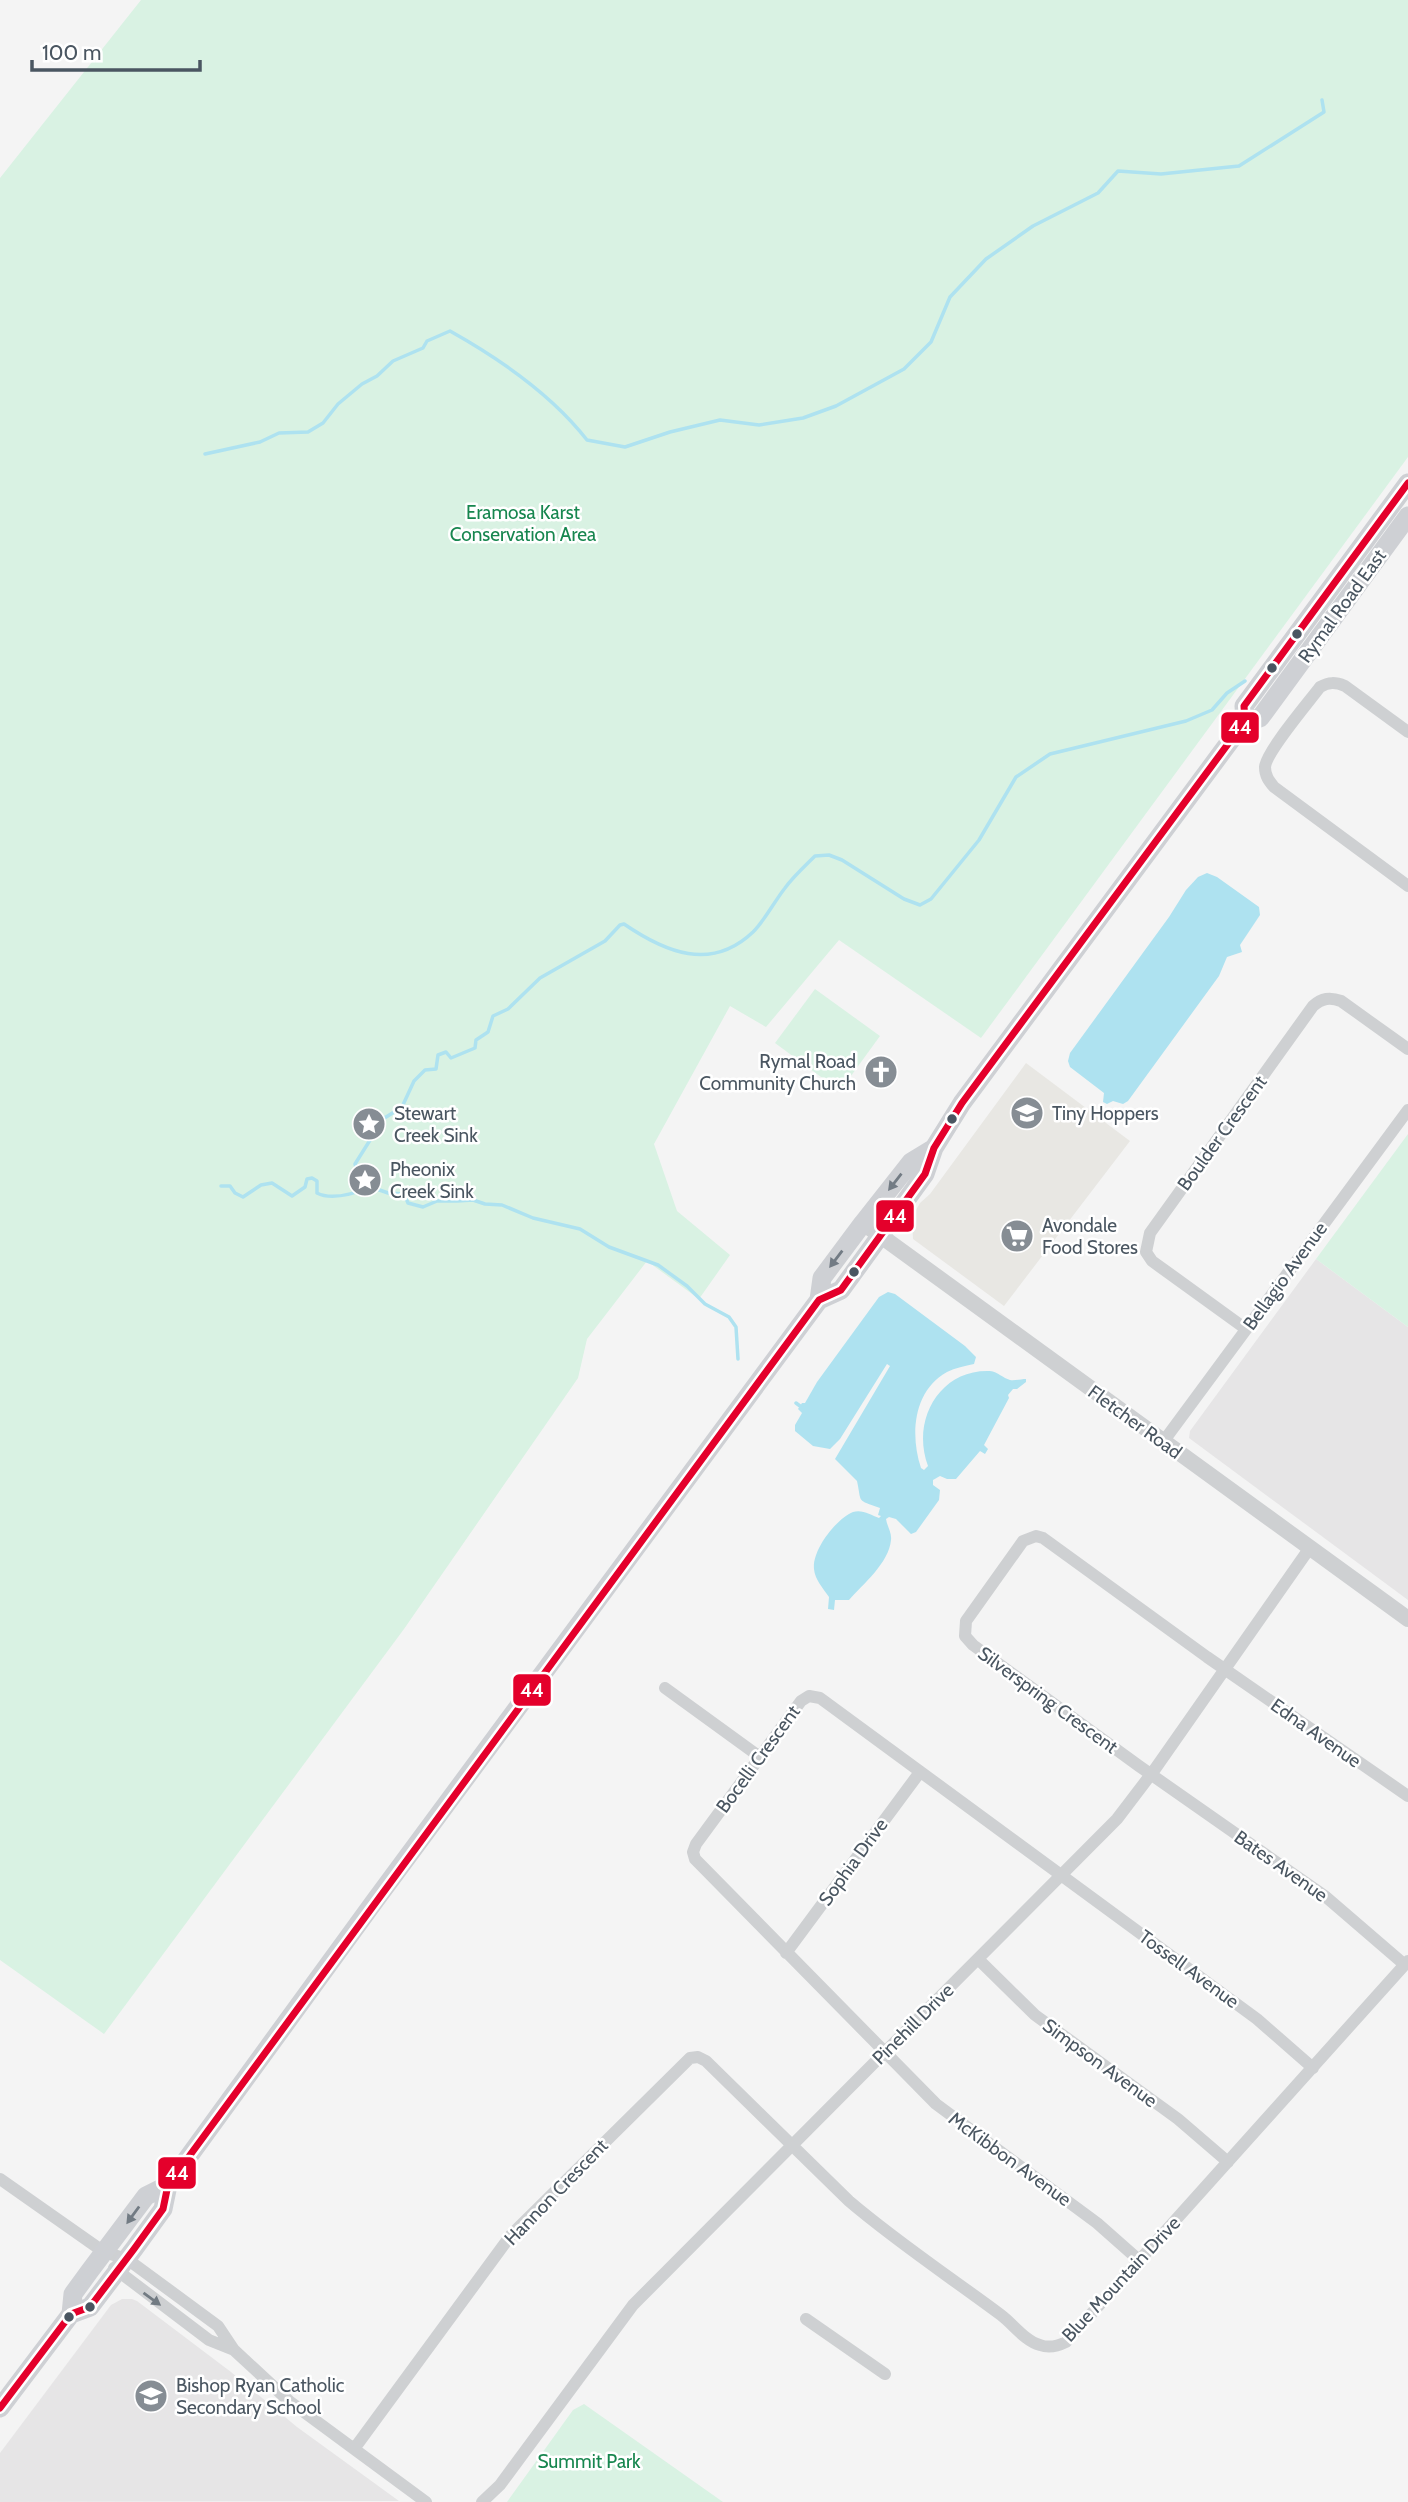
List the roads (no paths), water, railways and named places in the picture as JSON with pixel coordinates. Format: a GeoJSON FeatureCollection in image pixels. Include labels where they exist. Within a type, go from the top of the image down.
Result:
{"type":"FeatureCollection","features":[{"type":"Feature","properties":{"kind":"main road","name":"Rymal Road East"},"geometry":{"type":"LineString","coordinates":[[819,1300],[841,1290],[925,1174],[934,1148],[962,1103],[1245,721],[1244,706],[1408,483]]}},
{"type":"Feature","properties":{"kind":"main road","name":"Rymal Road East"},"geometry":{"type":"LineString","coordinates":[[1245,721],[1260,718],[1408,516]]}},
{"type":"Feature","properties":{"kind":"main road","name":"Rymal Road East"},"geometry":{"type":"LineString","coordinates":[[71,2314],[90,2307],[163,2209],[168,2185],[819,1300],[822,1278],[911,1162],[934,1148]]}},
{"type":"Feature","properties":{"kind":"main road","name":"Rymal Road East"},"geometry":{"type":"LineString","coordinates":[[0,2409],[71,2314],[73,2294],[146,2196],[168,2185]]}},
{"type":"Feature","properties":{"kind":"street"},"geometry":{"type":"LineString","coordinates":[[1408,732],[1345,686],[1336,682],[1328,683],[1320,687],[1270,754],[1265,769],[1274,787],[1408,887]]}},
{"type":"Feature","properties":{"kind":"street","name":"Boulder Crescent"},"geometry":{"type":"LineString","coordinates":[[1246,1329],[1152,1261],[1146,1252],[1150,1233],[1313,1006],[1321,999],[1341,1001],[1408,1049]]}},
{"type":"Feature","properties":{"kind":"street","name":"Bellagio Avenue"},"geometry":{"type":"LineString","coordinates":[[1163,1442],[1408,1110]]}},
{"type":"Feature","properties":{"kind":"street","name":"Fletcher Road"},"geometry":{"type":"LineString","coordinates":[[863,1223],[1408,1619]]}},
{"type":"Feature","properties":{"kind":"street","name":"Silverspring Crescent"},"geometry":{"type":"LineString","coordinates":[[1151,1775],[973,1645],[964,1632],[970,1616],[1023,1541],[1043,1538],[1224,1669]]}},
{"type":"Feature","properties":{"kind":"street","name":"Pinehill Drive"},"geometry":{"type":"LineString","coordinates":[[482,2502],[500,2486],[633,2305],[1108,1829],[1151,1775],[1309,1549]]}},
{"type":"Feature","properties":{"kind":"street","name":"Edna Avenue"},"geometry":{"type":"LineString","coordinates":[[1224,1669],[1408,1796]]}},
{"type":"Feature","properties":{"kind":"street"},"geometry":{"type":"LineString","coordinates":[[665,1688],[760,1757]]}},
{"type":"Feature","properties":{"kind":"street","name":"Bocelli Crescent"},"geometry":{"type":"LineString","coordinates":[[886,2052],[698,1863],[693,1854],[696,1844],[801,1701],[814,1696],[1061,1875]]}},
{"type":"Feature","properties":{"kind":"street","name":"Sophia Drive"},"geometry":{"type":"LineString","coordinates":[[786,1953],[920,1772]]}},
{"type":"Feature","properties":{"kind":"street","name":"Bates Avenue"},"geometry":{"type":"LineString","coordinates":[[1151,1775],[1325,1897],[1406,1963]]}},
{"type":"Feature","properties":{"kind":"street","name":"Tossell Avenue"},"geometry":{"type":"LineString","coordinates":[[1061,1875],[1257,2019],[1313,2068]]}},
{"type":"Feature","properties":{"kind":"street","name":"Simpson Avenue"},"geometry":{"type":"LineString","coordinates":[[978,1959],[1035,2015],[1178,2119],[1228,2162]]}},
{"type":"Feature","properties":{"kind":"street","name":"Blue Mountain Drive"},"geometry":{"type":"LineString","coordinates":[[793,2145],[871,2220],[1040,2346],[1053,2346],[1066,2342],[1406,1963]]}},
{"type":"Feature","properties":{"kind":"street","name":"McKibbon Avenue"},"geometry":{"type":"LineString","coordinates":[[886,2052],[946,2112],[1097,2223],[1140,2261]]}},
{"type":"Feature","properties":{"kind":"street","name":"Hannon Crescent"},"geometry":{"type":"LineString","coordinates":[[354,2449],[511,2235],[690,2058],[698,2057],[706,2061],[793,2145]]}},
{"type":"Feature","properties":{"kind":"street"},"geometry":{"type":"LineString","coordinates":[[0,2179],[121,2265],[209,2340],[234,2350],[289,2401],[426,2502]]}},
{"type":"Feature","properties":{"kind":"street"},"geometry":{"type":"LineString","coordinates":[[806,2319],[885,2374]]}},
{"type":"Feature","properties":{"kind":"street","name":"Pinehill Drive"},"geometry":{"type":"LineString","coordinates":[[493,2502],[500,2486]]}},
{"type":"Feature","properties":{"kind":"water"},"geometry":{"type":"Polygon","coordinates":[[[1207,873],[1217,877],[1259,907],[1260,915],[1240,945],[1242,952],[1227,957],[1219,976],[1128,1101],[1123,1104],[1113,1101],[1107,1104],[1103,1102],[1104,1093],[1070,1067],[1070,1053],[1186,890],[1198,877],[1207,873]]]}},
{"type":"Feature","properties":{"kind":"water"},"geometry":{"type":"Polygon","coordinates":[[[888,1292],[895,1294],[976,1357],[974,1364],[947,1372],[936,1380],[921,1402],[915,1428],[918,1455],[924,1470],[928,1466],[923,1432],[927,1416],[943,1388],[972,1373],[990,1371],[1010,1380],[1026,1379],[1026,1382],[1008,1395],[1009,1398],[984,1445],[988,1449],[985,1454],[980,1451],[956,1479],[940,1476],[933,1480],[933,1485],[940,1490],[939,1500],[916,1532],[911,1534],[896,1519],[886,1519],[891,1540],[881,1565],[849,1600],[835,1600],[834,1610],[828,1609],[829,1597],[814,1569],[814,1561],[821,1544],[839,1521],[853,1512],[863,1512],[879,1518],[881,1516],[878,1515],[880,1508],[861,1500],[857,1481],[835,1459],[890,1366],[887,1364],[840,1439],[830,1449],[813,1446],[795,1431],[795,1425],[802,1413],[798,1409],[805,1403],[817,1382],[879,1297],[888,1292]]]}},
{"type":"Feature","properties":{"kind":"waterway"},"geometry":{"type":"LineString","coordinates":[[205,454],[260,442],[279,433],[308,432],[323,423],[338,404],[393,361],[423,348],[427,341],[450,331],[524,379],[558,408],[587,440],[625,447],[670,432],[720,420],[759,425],[803,418],[836,406],[904,369],[931,342],[950,297],[986,259],[1033,226],[1098,193],[1118,171],[1161,174],[1239,166],[1324,112],[1322,100]]}},
{"type":"Feature","properties":{"kind":"waterway"},"geometry":{"type":"LineString","coordinates":[[371,1187],[370,1170],[367,1168],[357,1171],[355,1164],[372,1137],[375,1124],[402,1107],[414,1081],[425,1070],[436,1069],[438,1055],[446,1052],[451,1058],[475,1048],[476,1040],[488,1032],[493,1016],[508,1009],[540,978],[605,941],[620,925],[624,924],[656,943],[688,954],[721,952],[753,932],[788,884],[815,856],[829,855],[842,860],[904,899],[920,905],[931,899],[979,840],[1016,777],[1050,754],[1186,721],[1212,710],[1227,693],[1245,681]]}},
{"type":"Feature","properties":{"kind":"waterway"},"geometry":{"type":"LineString","coordinates":[[221,1186],[230,1186],[235,1193],[243,1197],[261,1185],[272,1183],[292,1196],[305,1187],[307,1179],[312,1178],[317,1181],[317,1193],[323,1195],[344,1195],[371,1187],[388,1193],[404,1194],[408,1203],[423,1207],[437,1201],[473,1200],[502,1205],[533,1218],[580,1229],[609,1247],[658,1265],[687,1286],[705,1304],[729,1317],[736,1327],[738,1359]]}},
{"type":"Feature","properties":{"kind":"waterway"},"geometry":{"type":"LineString","coordinates":[[796,1403],[800,1406]]}},
{"type":"Feature","properties":{"kind":"place","name":"Rymal Road Community Church"},"geometry":{"type":"Point","coordinates":[881,1072]}},
{"type":"Feature","properties":{"kind":"place","name":"Tiny Hoppers"},"geometry":{"type":"Point","coordinates":[1027,1113]}},
{"type":"Feature","properties":{"kind":"place","name":"Stewart Creek Sink"},"geometry":{"type":"Point","coordinates":[369,1124]}},
{"type":"Feature","properties":{"kind":"place","name":"Pheonix Creek Sink"},"geometry":{"type":"Point","coordinates":[365,1180]}},
{"type":"Feature","properties":{"kind":"place","name":"Avondale Food Stores"},"geometry":{"type":"Point","coordinates":[1017,1236]}},
{"type":"Feature","properties":{"kind":"place","name":"Bishop Ryan Catholic Secondary School"},"geometry":{"type":"Point","coordinates":[151,2396]}},
{"type":"Feature","properties":{"kind":"park label","name":"Eramosa Karst Conservation Area"},"geometry":{"type":"Point","coordinates":[523,523]}},
{"type":"Feature","properties":{"kind":"park label","name":"Summit Park"},"geometry":{"type":"Point","coordinates":[589,2461]}}]}
